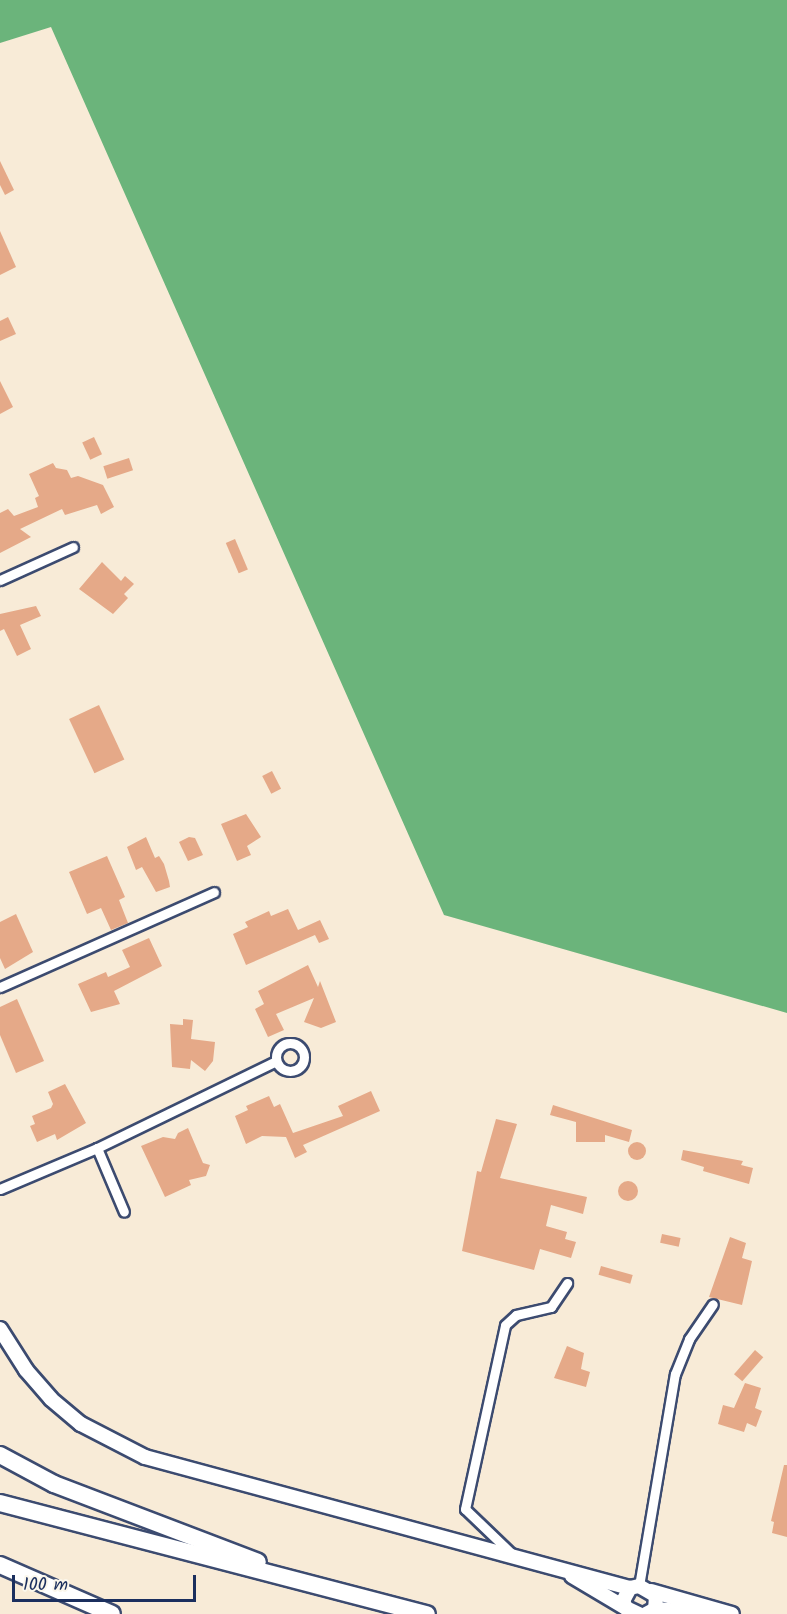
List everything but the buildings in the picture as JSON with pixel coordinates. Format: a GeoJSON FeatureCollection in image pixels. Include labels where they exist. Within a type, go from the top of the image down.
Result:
{"type":"FeatureCollection","features":[{"type":"Feature","properties":{"kind":"highway"},"geometry":{"type":"LineString","coordinates":[[0,1455],[54,1484],[234,1550],[288,1577]]}},
{"type":"Feature","properties":{"kind":"highway"},"geometry":{"type":"LineString","coordinates":[[0,1503],[427,1614]]}},
{"type":"Feature","properties":{"kind":"highway"},"geometry":{"type":"LineString","coordinates":[[0,1565],[112,1614]]}},
{"type":"Feature","properties":{"kind":"main road"},"geometry":{"type":"LineString","coordinates":[[0,1329],[26,1370],[51,1399],[108,1441],[186,1470],[729,1613]]}},
{"type":"Feature","properties":{"kind":"main road"},"geometry":{"type":"LineString","coordinates":[[560,1568],[633,1611]]}},
{"type":"Feature","properties":{"kind":"main road"},"geometry":{"type":"LineString","coordinates":[[633,1611],[623,1601],[640,1588]]}},
{"type":"Feature","properties":{"kind":"main road"},"geometry":{"type":"LineString","coordinates":[[640,1588],[656,1596],[650,1611],[729,1613]]}},
{"type":"Feature","properties":{"kind":"street"},"geometry":{"type":"LineString","coordinates":[[0,580],[73,547]]}},
{"type":"Feature","properties":{"kind":"street"},"geometry":{"type":"LineString","coordinates":[[0,987],[214,892]]}},
{"type":"Feature","properties":{"kind":"street"},"geometry":{"type":"LineString","coordinates":[[0,1189],[97,1148],[276,1061]]}},
{"type":"Feature","properties":{"kind":"street"},"geometry":{"type":"LineString","coordinates":[[97,1148],[124,1212]]}},
{"type":"Feature","properties":{"kind":"street"},"geometry":{"type":"LineString","coordinates":[[516,1558],[465,1509],[505,1325],[516,1315],[551,1307],[567,1283]]}},
{"type":"Feature","properties":{"kind":"street"},"geometry":{"type":"LineString","coordinates":[[640,1588],[675,1374],[688,1339],[713,1304]]}},
{"type":"Feature","properties":{"kind":"green space"},"geometry":{"type":"Polygon","coordinates":[[[0,0],[787,0],[787,1013],[444,915],[51,27],[0,43],[0,0]]]}}]}
